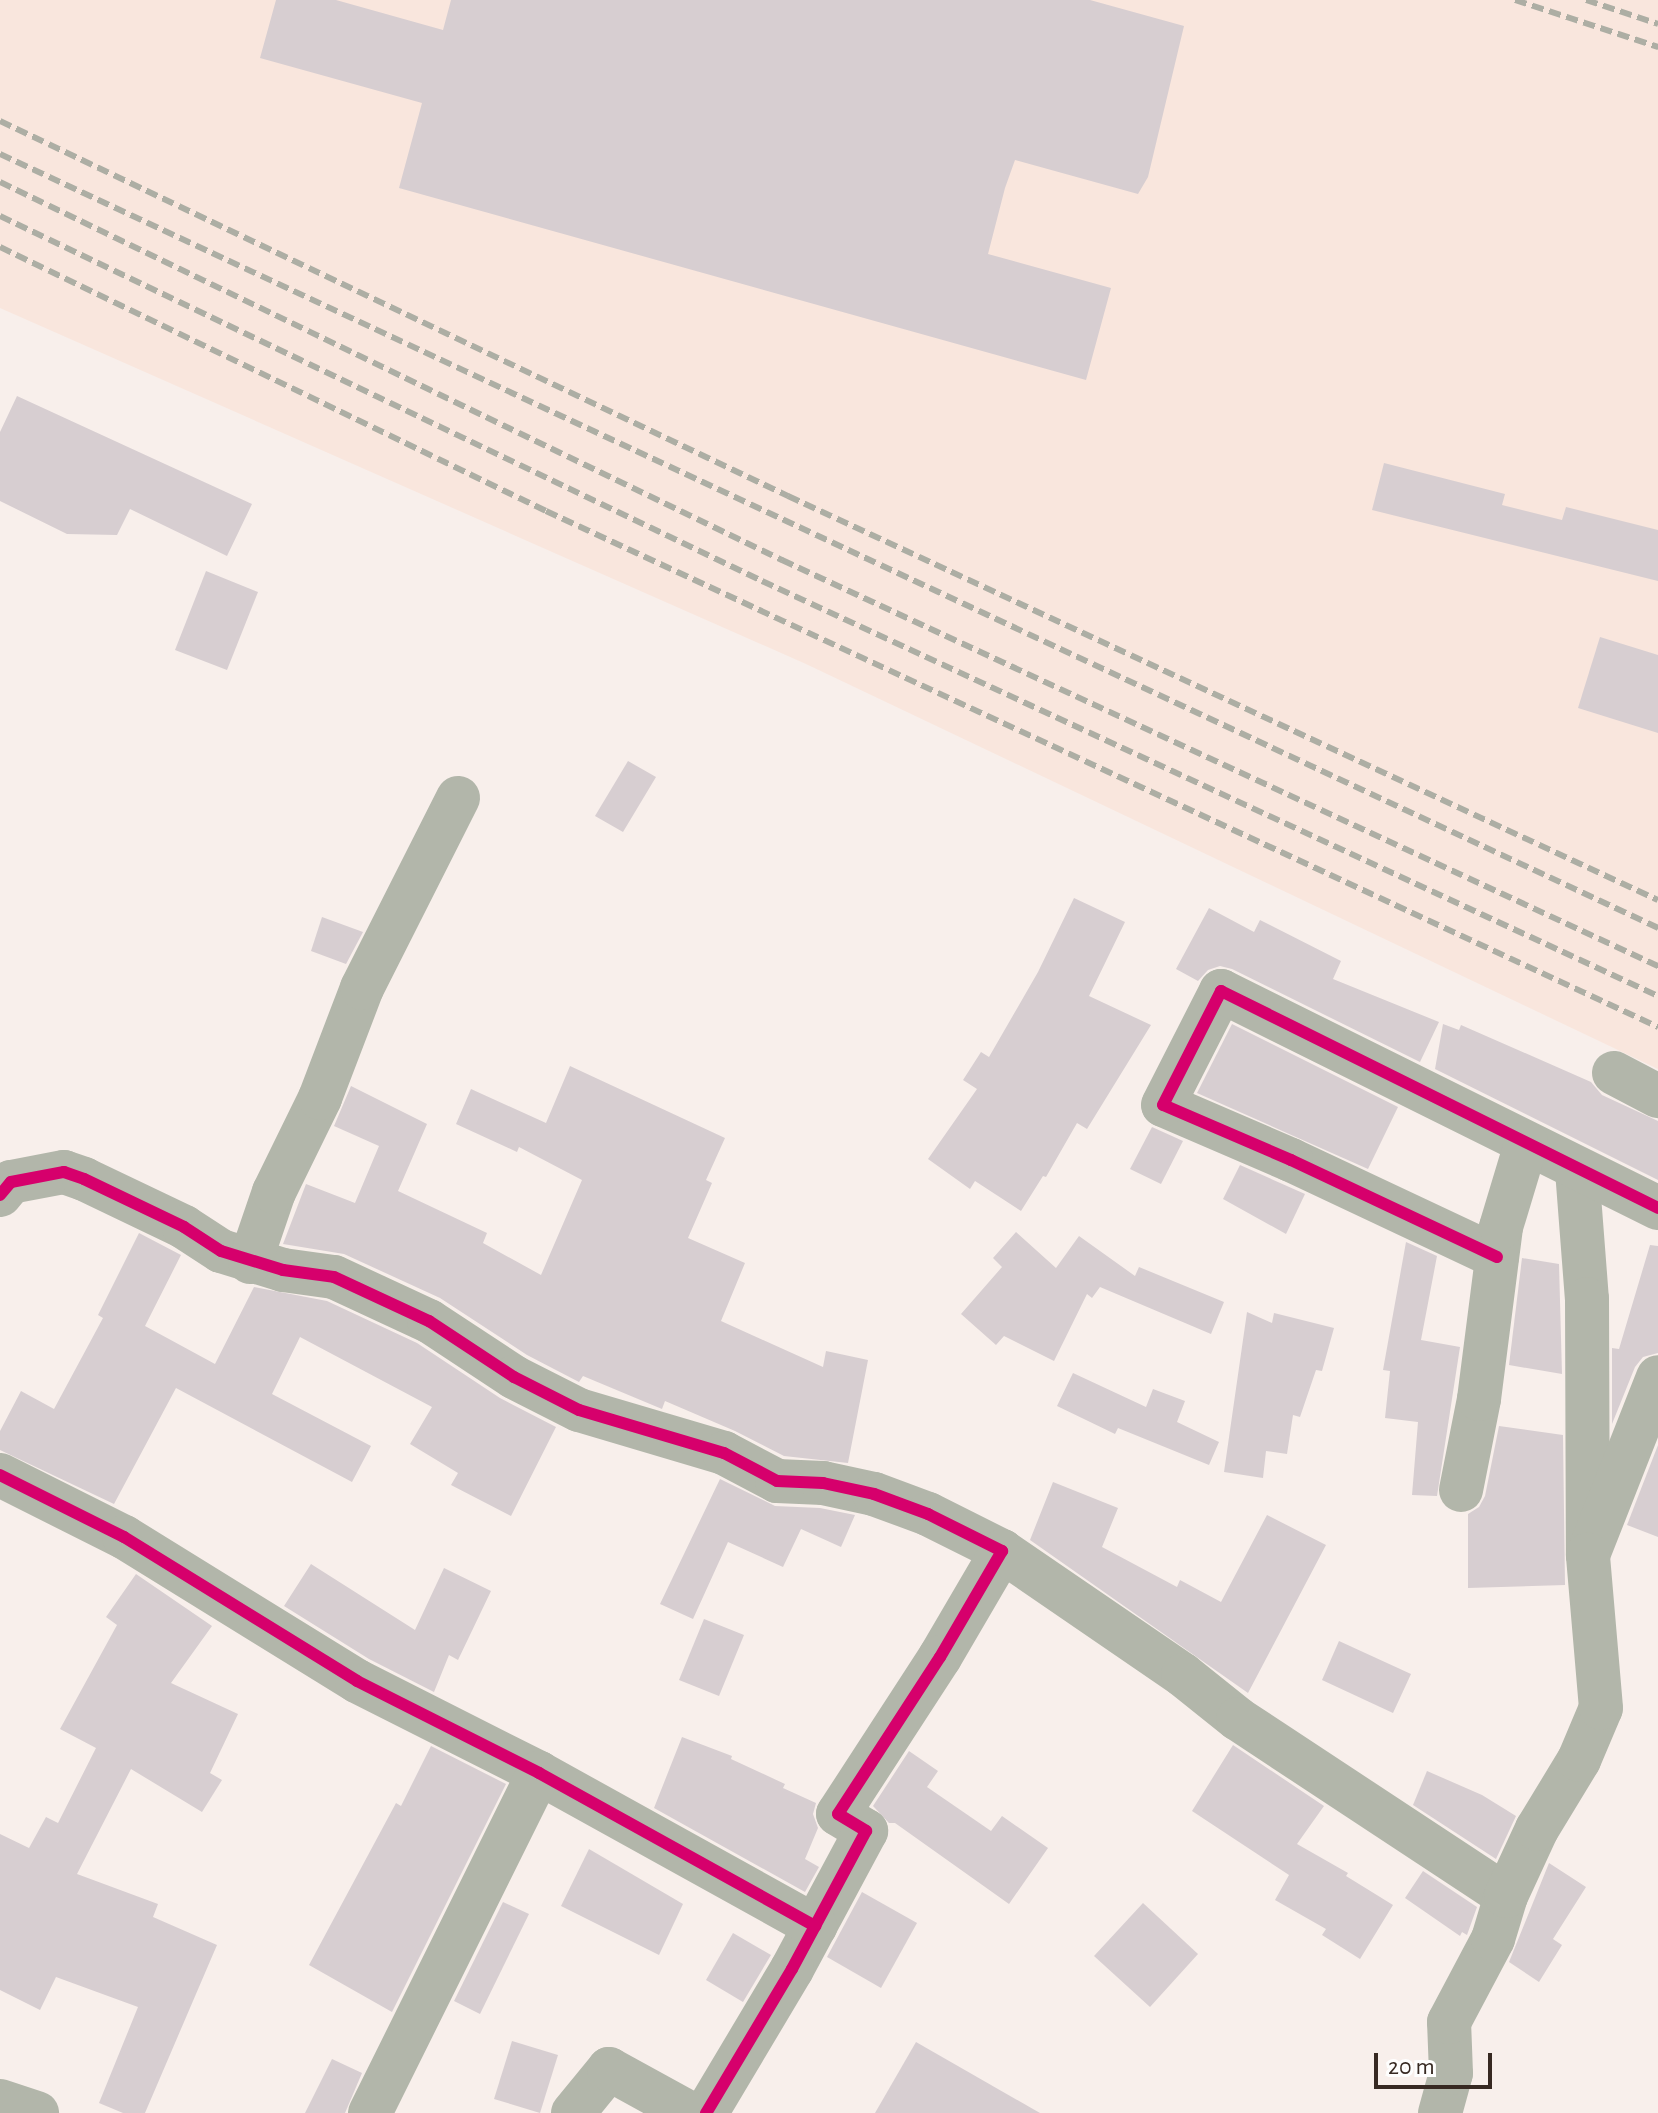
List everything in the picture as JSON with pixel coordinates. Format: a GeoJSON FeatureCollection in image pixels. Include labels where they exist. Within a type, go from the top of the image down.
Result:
{"type":"FeatureCollection","features":[{"type":"Feature","properties":{"kind":"street"},"geometry":{"type":"LineString","coordinates":[[250,1262],[274,1192],[320,1098],[362,988],[458,798]]}},
{"type":"Feature","properties":{"kind":"street"},"geometry":{"type":"LineString","coordinates":[[1497,1257],[1291,1160],[1163,1105],[1221,991],[1658,1208]]}},
{"type":"Feature","properties":{"kind":"street"},"geometry":{"type":"LineString","coordinates":[[1614,1073],[1658,1096]]}},
{"type":"Feature","properties":{"kind":"street"},"geometry":{"type":"LineString","coordinates":[[1461,1490],[1479,1399],[1501,1227],[1526,1144]]}},
{"type":"Feature","properties":{"kind":"street"},"geometry":{"type":"LineString","coordinates":[[1440,2113],[1451,2073],[1449,2022],[1493,1939],[1506,1896],[1537,1829],[1579,1760],[1601,1708],[1588,1555],[1587,1299],[1577,1170]]}},
{"type":"Feature","properties":{"kind":"street"},"geometry":{"type":"LineString","coordinates":[[0,1195],[11,1182],[64,1172],[151,1210],[221,1251],[250,1262],[334,1277],[429,1321],[514,1377],[579,1410],[724,1453],[777,1481],[823,1483],[874,1494],[928,1514],[1002,1551],[1183,1675],[1238,1719],[1506,1896]]}},
{"type":"Feature","properties":{"kind":"street"},"geometry":{"type":"LineString","coordinates":[[1588,1555],[1658,1377]]}},
{"type":"Feature","properties":{"kind":"street"},"geometry":{"type":"LineString","coordinates":[[0,1475],[124,1537],[357,1681],[539,1773],[815,1926]]}},
{"type":"Feature","properties":{"kind":"street"},"geometry":{"type":"LineString","coordinates":[[706,2113],[815,1926],[866,1831],[838,1814],[940,1657],[1002,1551]]}},
{"type":"Feature","properties":{"kind":"street"},"geometry":{"type":"LineString","coordinates":[[370,2113],[539,1773]]}},
{"type":"Feature","properties":{"kind":"street"},"geometry":{"type":"LineString","coordinates":[[573,2113],[609,2069],[689,2113]]}},
{"type":"Feature","properties":{"kind":"street"},"geometry":{"type":"LineString","coordinates":[[0,2101],[37,2113]]}},
{"type":"Feature","properties":{"kind":"shaded area"},"geometry":{"type":"Polygon","coordinates":[[[0,0],[1658,0],[1658,1069],[806,664],[0,308],[0,0]]]}},
{"type":"Feature","properties":{"kind":"building"},"geometry":{"type":"Polygon","coordinates":[[[276,0],[336,0],[443,30],[451,0],[1090,0],[1184,26],[1148,177],[1138,194],[1015,160],[1005,188],[988,254],[1111,288],[1086,380],[399,188],[422,103],[260,58],[276,0]]]}},
{"type":"Feature","properties":{"kind":"building"},"geometry":{"type":"Polygon","coordinates":[[[17,396],[252,504],[227,556],[130,509],[117,535],[67,534],[0,501],[0,432],[17,396]]]}},
{"type":"Feature","properties":{"kind":"building"},"geometry":{"type":"Polygon","coordinates":[[[1384,463],[1505,494],[1502,505],[1562,520],[1566,507],[1658,530],[1658,581],[1372,510],[1384,463]]]}},
{"type":"Feature","properties":{"kind":"building"},"geometry":{"type":"Polygon","coordinates":[[[206,571],[258,592],[227,670],[175,650],[206,571]]]}},
{"type":"Feature","properties":{"kind":"building"},"geometry":{"type":"Polygon","coordinates":[[[1600,637],[1658,655],[1658,733],[1578,708],[1600,637]]]}},
{"type":"Feature","properties":{"kind":"building"},"geometry":{"type":"Polygon","coordinates":[[[628,761],[656,777],[623,832],[595,816],[628,761]]]}},
{"type":"Feature","properties":{"kind":"building"},"geometry":{"type":"Polygon","coordinates":[[[1074,898],[1125,922],[1089,996],[1151,1025],[1087,1129],[1077,1123],[1046,1177],[1043,1176],[1021,1211],[975,1181],[970,1189],[928,1159],[977,1089],[963,1080],[981,1052],[989,1057],[1038,972],[1074,898]]]}},
{"type":"Feature","properties":{"kind":"building"},"geometry":{"type":"Polygon","coordinates":[[[1209,908],[1254,932],[1260,920],[1341,961],[1333,979],[1439,1022],[1420,1062],[1232,969],[1220,966],[1208,970],[1198,981],[1176,969],[1209,908]]]}},
{"type":"Feature","properties":{"kind":"building"},"geometry":{"type":"Polygon","coordinates":[[[322,917],[363,932],[346,964],[311,951],[322,917]]]}},
{"type":"Feature","properties":{"kind":"building"},"geometry":{"type":"Polygon","coordinates":[[[1232,1024],[1398,1107],[1368,1169],[1197,1093],[1232,1024]]]}},
{"type":"Feature","properties":{"kind":"building"},"geometry":{"type":"Polygon","coordinates":[[[1443,1024],[1459,1030],[1461,1025],[1591,1082],[1602,1095],[1658,1121],[1658,1180],[1435,1069],[1443,1024]]]}},
{"type":"Feature","properties":{"kind":"building"},"geometry":{"type":"Polygon","coordinates":[[[570,1066],[725,1138],[706,1180],[712,1183],[688,1238],[745,1263],[721,1321],[823,1367],[826,1351],[868,1360],[848,1463],[784,1456],[665,1401],[662,1409],[583,1376],[579,1382],[527,1355],[440,1298],[344,1254],[283,1244],[306,1184],[355,1203],[379,1146],[334,1126],[351,1086],[427,1124],[398,1191],[487,1233],[483,1243],[541,1275],[582,1180],[519,1147],[517,1152],[456,1124],[471,1089],[546,1123],[570,1066]]]}},
{"type":"Feature","properties":{"kind":"building"},"geometry":{"type":"Polygon","coordinates":[[[1152,1127],[1183,1141],[1161,1184],[1130,1169],[1152,1127]]]}},
{"type":"Feature","properties":{"kind":"building"},"geometry":{"type":"Polygon","coordinates":[[[1240,1165],[1305,1194],[1286,1234],[1223,1199],[1240,1165]]]}},
{"type":"Feature","properties":{"kind":"building"},"geometry":{"type":"Polygon","coordinates":[[[1016,1232],[1056,1268],[1079,1236],[1135,1276],[1139,1267],[1224,1302],[1211,1334],[1100,1287],[1092,1298],[1087,1294],[1054,1361],[1004,1336],[996,1345],[961,1314],[1002,1267],[993,1258],[1016,1232]]]}},
{"type":"Feature","properties":{"kind":"building"},"geometry":{"type":"Polygon","coordinates":[[[139,1233],[181,1255],[145,1326],[215,1364],[254,1287],[327,1301],[417,1343],[500,1398],[556,1427],[511,1516],[451,1485],[458,1473],[410,1444],[432,1407],[300,1337],[272,1394],[371,1446],[352,1482],[176,1388],[114,1504],[0,1450],[0,1431],[21,1391],[54,1409],[103,1318],[98,1315],[139,1233]]]}},
{"type":"Feature","properties":{"kind":"building"},"geometry":{"type":"Polygon","coordinates":[[[1406,1242],[1437,1256],[1421,1340],[1460,1347],[1437,1496],[1412,1495],[1418,1422],[1385,1418],[1390,1371],[1383,1370],[1406,1242]]]}},
{"type":"Feature","properties":{"kind":"building"},"geometry":{"type":"Polygon","coordinates":[[[1650,1245],[1658,1246],[1658,1353],[1643,1357],[1635,1367],[1612,1424],[1612,1348],[1619,1349],[1650,1245]]]}},
{"type":"Feature","properties":{"kind":"building"},"geometry":{"type":"Polygon","coordinates":[[[1522,1258],[1559,1264],[1562,1374],[1509,1365],[1522,1258]]]}},
{"type":"Feature","properties":{"kind":"building"},"geometry":{"type":"Polygon","coordinates":[[[1247,1312],[1272,1323],[1274,1313],[1334,1328],[1322,1371],[1316,1370],[1300,1417],[1293,1415],[1287,1454],[1266,1451],[1263,1478],[1224,1472],[1247,1312]]]}},
{"type":"Feature","properties":{"kind":"building"},"geometry":{"type":"Polygon","coordinates":[[[1073,1373],[1146,1407],[1153,1389],[1185,1401],[1177,1422],[1219,1442],[1209,1465],[1118,1428],[1115,1434],[1057,1406],[1073,1373]]]}},
{"type":"Feature","properties":{"kind":"building"},"geometry":{"type":"Polygon","coordinates":[[[1499,1426],[1563,1435],[1565,1585],[1468,1588],[1468,1514],[1479,1507],[1485,1496],[1499,1426]]]}},
{"type":"Feature","properties":{"kind":"building"},"geometry":{"type":"Polygon","coordinates":[[[1658,1445],[1658,1537],[1627,1525],[1658,1445]]]}},
{"type":"Feature","properties":{"kind":"building"},"geometry":{"type":"Polygon","coordinates":[[[720,1479],[775,1506],[820,1508],[855,1515],[841,1547],[801,1529],[783,1567],[728,1542],[693,1619],[660,1604],[720,1479]]]}},
{"type":"Feature","properties":{"kind":"building"},"geometry":{"type":"Polygon","coordinates":[[[1053,1482],[1118,1508],[1102,1547],[1177,1587],[1180,1580],[1221,1602],[1267,1515],[1326,1545],[1248,1693],[1030,1540],[1053,1482]]]}},
{"type":"Feature","properties":{"kind":"building"},"geometry":{"type":"Polygon","coordinates":[[[311,1564],[415,1630],[444,1568],[491,1591],[458,1660],[449,1655],[434,1692],[369,1659],[284,1606],[311,1564]]]}},
{"type":"Feature","properties":{"kind":"building"},"geometry":{"type":"Polygon","coordinates":[[[136,1574],[212,1626],[171,1683],[238,1714],[210,1773],[222,1780],[202,1812],[131,1769],[77,1874],[158,1904],[153,1917],[217,1945],[145,2113],[123,2113],[99,2103],[138,2007],[56,1977],[40,2010],[0,1990],[0,1834],[29,1848],[46,1817],[58,1823],[96,1748],[60,1729],[117,1625],[106,1617],[136,1574]]]}},
{"type":"Feature","properties":{"kind":"building"},"geometry":{"type":"Polygon","coordinates":[[[704,1619],[744,1635],[719,1696],[679,1680],[704,1619]]]}},
{"type":"Feature","properties":{"kind":"building"},"geometry":{"type":"Polygon","coordinates":[[[1339,1641],[1411,1674],[1393,1713],[1322,1680],[1339,1641]]]}},
{"type":"Feature","properties":{"kind":"building"},"geometry":{"type":"Polygon","coordinates":[[[682,1737],[732,1756],[731,1759],[785,1784],[783,1788],[816,1803],[813,1814],[818,1828],[805,1859],[819,1867],[805,1892],[654,1808],[682,1737]]]}},
{"type":"Feature","properties":{"kind":"building"},"geometry":{"type":"Polygon","coordinates":[[[1233,1745],[1324,1806],[1297,1844],[1348,1873],[1346,1876],[1393,1905],[1360,1959],[1322,1935],[1326,1929],[1275,1900],[1289,1875],[1192,1811],[1233,1745]]]}},
{"type":"Feature","properties":{"kind":"building"},"geometry":{"type":"Polygon","coordinates":[[[431,1746],[506,1784],[392,2012],[309,1965],[396,1803],[401,1806],[431,1746]]]}},
{"type":"Feature","properties":{"kind":"building"},"geometry":{"type":"Polygon","coordinates":[[[909,1751],[938,1771],[927,1787],[991,1831],[1002,1816],[1048,1848],[1009,1904],[895,1823],[889,1823],[873,1806],[909,1751]]]}},
{"type":"Feature","properties":{"kind":"building"},"geometry":{"type":"Polygon","coordinates":[[[1427,1771],[1482,1795],[1516,1816],[1496,1859],[1413,1805],[1427,1771]]]}},
{"type":"Feature","properties":{"kind":"building"},"geometry":{"type":"Polygon","coordinates":[[[589,1849],[683,1904],[659,1955],[561,1906],[589,1849]]]}},
{"type":"Feature","properties":{"kind":"building"},"geometry":{"type":"Polygon","coordinates":[[[1549,1863],[1586,1887],[1553,1939],[1562,1945],[1539,1982],[1509,1962],[1549,1863]]]}},
{"type":"Feature","properties":{"kind":"building"},"geometry":{"type":"Polygon","coordinates":[[[1423,1871],[1477,1907],[1467,1935],[1462,1932],[1460,1936],[1405,1898],[1423,1871]]]}},
{"type":"Feature","properties":{"kind":"building"},"geometry":{"type":"Polygon","coordinates":[[[862,1892],[917,1923],[881,1988],[827,1957],[862,1892]]]}},
{"type":"Feature","properties":{"kind":"building"},"geometry":{"type":"Polygon","coordinates":[[[503,1902],[529,1914],[480,2014],[454,2001],[503,1902]]]}},
{"type":"Feature","properties":{"kind":"building"},"geometry":{"type":"Polygon","coordinates":[[[1143,1903],[1198,1954],[1150,2007],[1094,1956],[1143,1903]]]}},
{"type":"Feature","properties":{"kind":"building"},"geometry":{"type":"Polygon","coordinates":[[[733,1933],[771,1955],[743,2002],[706,1980],[733,1933]]]}},
{"type":"Feature","properties":{"kind":"building"},"geometry":{"type":"Polygon","coordinates":[[[512,2041],[558,2055],[540,2113],[494,2099],[512,2041]]]}},
{"type":"Feature","properties":{"kind":"building"},"geometry":{"type":"Polygon","coordinates":[[[916,2042],[1040,2113],[875,2113],[916,2042]]]}},
{"type":"Feature","properties":{"kind":"building"},"geometry":{"type":"Polygon","coordinates":[[[332,2059],[362,2073],[345,2113],[305,2113],[332,2059]]]}},
{"type":"Feature","properties":{"kind":"railway"},"geometry":{"type":"LineString","coordinates":[[1515,0],[1658,47]]}},
{"type":"Feature","properties":{"kind":"railway"},"geometry":{"type":"LineString","coordinates":[[1586,0],[1658,24]]}},
{"type":"Feature","properties":{"kind":"railway"},"geometry":{"type":"LineString","coordinates":[[0,121],[788,496],[1658,900]]}},
{"type":"Feature","properties":{"kind":"railway"},"geometry":{"type":"LineString","coordinates":[[0,154],[1658,928]]}},
{"type":"Feature","properties":{"kind":"railway"},"geometry":{"type":"LineString","coordinates":[[0,182],[782,560],[1658,966]]}},
{"type":"Feature","properties":{"kind":"railway"},"geometry":{"type":"LineString","coordinates":[[0,216],[762,581],[1658,996]]}},
{"type":"Feature","properties":{"kind":"railway"},"geometry":{"type":"LineString","coordinates":[[0,247],[546,511],[1658,1027]]}},
{"type":"Feature","properties":{"kind":"cycle path"},"geometry":{"type":"LineString","coordinates":[[1497,1257],[1291,1160],[1163,1105],[1221,991],[1658,1208]]}},
{"type":"Feature","properties":{"kind":"cycle path"},"geometry":{"type":"LineString","coordinates":[[0,1195],[11,1182],[64,1172],[84,1179],[184,1227],[221,1251],[283,1270],[334,1277],[429,1321],[514,1377],[579,1410],[724,1453],[777,1481],[823,1483],[874,1494],[928,1514],[1002,1551],[940,1657],[838,1814],[866,1831],[792,1969],[706,2113]]}},
{"type":"Feature","properties":{"kind":"cycle path"},"geometry":{"type":"LineString","coordinates":[[0,1475],[124,1537],[357,1681],[539,1773],[815,1926]]}}]}
